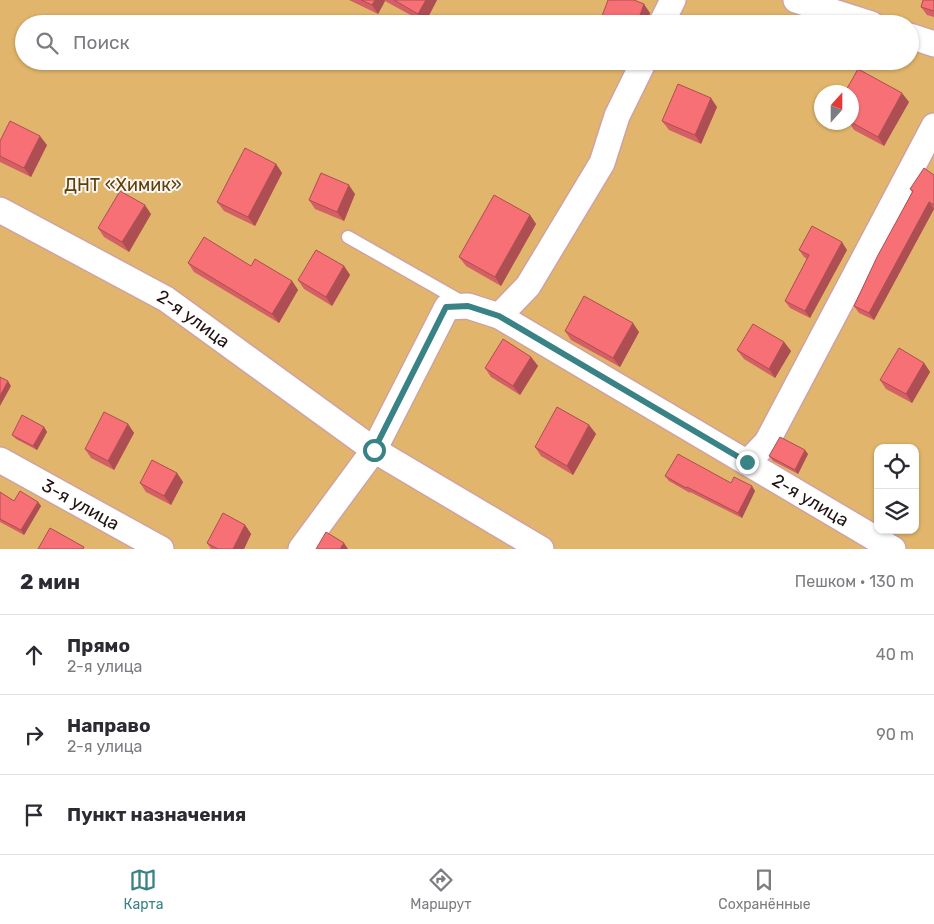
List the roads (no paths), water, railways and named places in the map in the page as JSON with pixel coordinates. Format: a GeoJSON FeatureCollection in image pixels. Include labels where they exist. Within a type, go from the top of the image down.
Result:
{"type":"FeatureCollection","features":[{"type":"Feature","properties":{"kind":"street"},"geometry":{"type":"LineString","coordinates":[[666,15],[673,0]]}},
{"type":"Feature","properties":{"kind":"street"},"geometry":{"type":"LineString","coordinates":[[796,0],[843,15]]}},
{"type":"Feature","properties":{"kind":"street"},"geometry":{"type":"LineString","coordinates":[[919,39],[934,44]]}},
{"type":"Feature","properties":{"kind":"street"},"geometry":{"type":"LineString","coordinates":[[499,316],[528,286],[602,163],[617,116],[640,70]]}},
{"type":"Feature","properties":{"kind":"street"},"geometry":{"type":"LineString","coordinates":[[747,462],[767,442],[934,126]]}},
{"type":"Feature","properties":{"kind":"street","name":"2-я улица"},"geometry":{"type":"LineString","coordinates":[[0,210],[166,299],[374,450],[541,549]]}},
{"type":"Feature","properties":{"kind":"street","name":"2-я улица"},"geometry":{"type":"LineString","coordinates":[[302,549],[374,450],[446,307],[468,306],[499,316],[894,549]]}},
{"type":"Feature","properties":{"kind":"street","name":"3-я улица"},"geometry":{"type":"LineString","coordinates":[[0,460],[161,549]]}},
{"type":"Feature","properties":{"kind":"lane"},"geometry":{"type":"LineString","coordinates":[[348,237],[468,306]]}},
{"type":"Feature","properties":{"kind":"park label","name":"ДНТ «Химик»"},"geometry":{"type":"Point","coordinates":[123,185]}}]}
